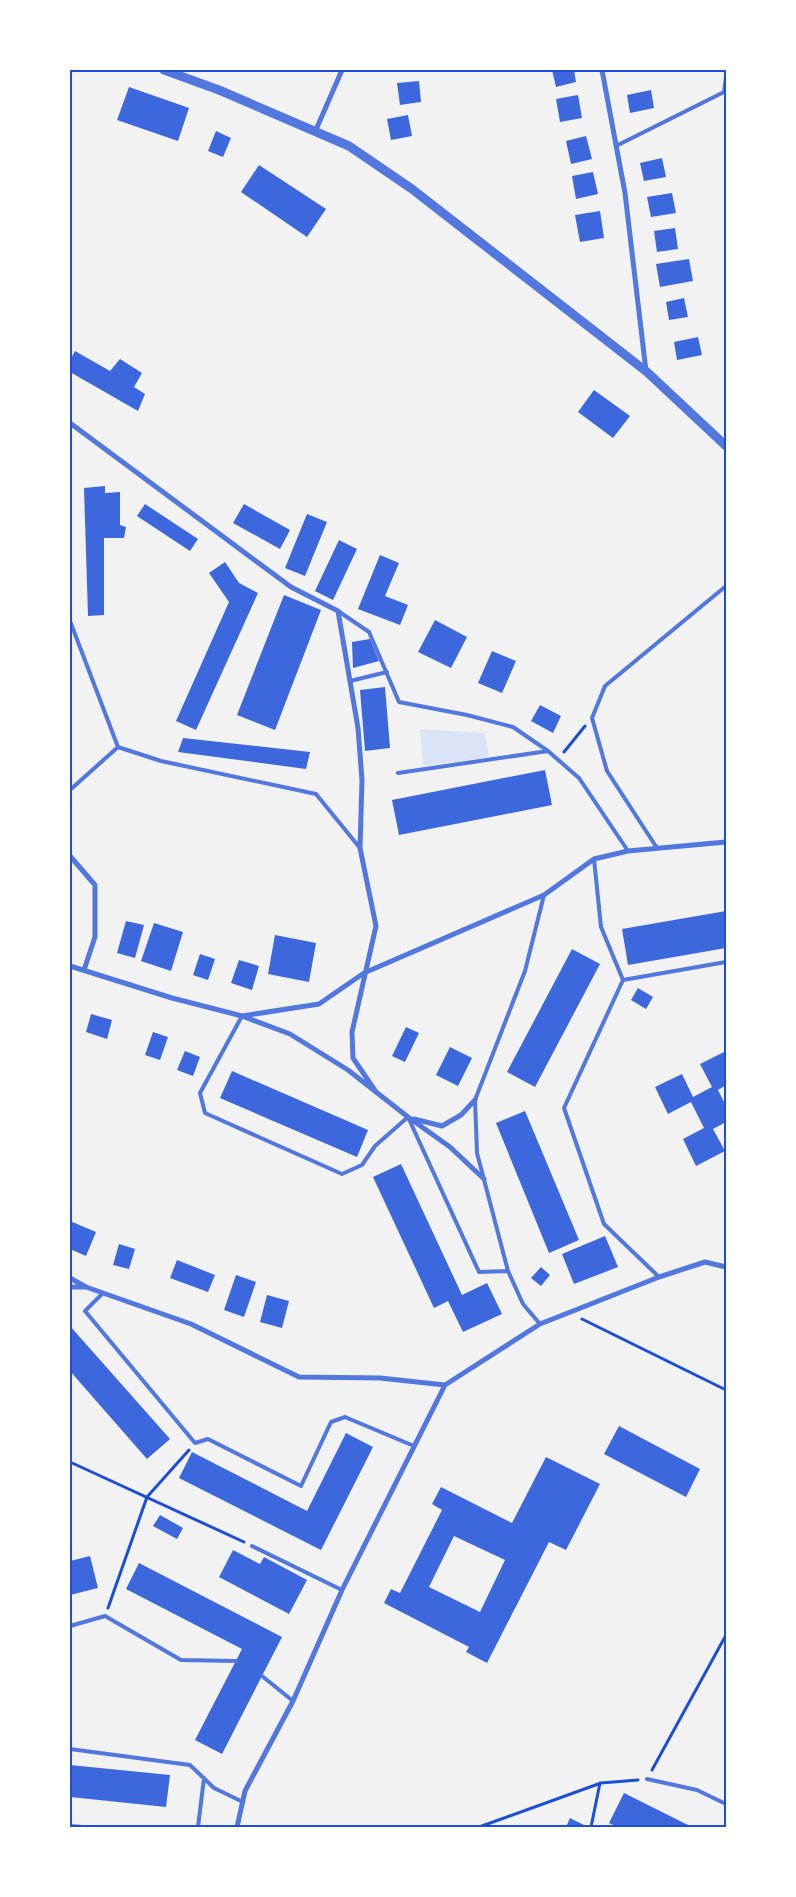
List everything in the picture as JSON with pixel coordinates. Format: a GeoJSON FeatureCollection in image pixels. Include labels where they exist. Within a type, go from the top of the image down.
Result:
{"type":"FeatureCollection","features":[{"type":"Feature","properties":{"kind":"street"},"geometry":{"type":"LineString","coordinates":[[164,70],[219,90],[349,146],[412,189],[646,372],[726,446]]}},
{"type":"Feature","properties":{"kind":"street"},"geometry":{"type":"LineString","coordinates":[[315,132],[342,70]]}},
{"type":"Feature","properties":{"kind":"street"},"geometry":{"type":"LineString","coordinates":[[602,70],[618,145],[646,372]]}},
{"type":"Feature","properties":{"kind":"street"},"geometry":{"type":"LineString","coordinates":[[70,423],[291,587],[338,611],[358,728],[362,780],[360,848],[376,926],[372,952],[364,973],[352,1032],[353,1058],[376,1092]]}},
{"type":"Feature","properties":{"kind":"street"},"geometry":{"type":"LineString","coordinates":[[242,1016],[319,1004],[364,973],[544,895],[594,859],[628,850],[726,842]]}},
{"type":"Feature","properties":{"kind":"street"},"geometry":{"type":"LineString","coordinates":[[70,856],[95,885],[95,937],[84,970]]}},
{"type":"Feature","properties":{"kind":"street"},"geometry":{"type":"LineString","coordinates":[[70,966],[172,998],[242,1016],[290,1034],[348,1070],[408,1118],[450,1146],[484,1179]]}},
{"type":"Feature","properties":{"kind":"street"},"geometry":{"type":"LineString","coordinates":[[408,1118],[442,1126],[461,1115],[475,1100]]}},
{"type":"Feature","properties":{"kind":"street"},"geometry":{"type":"LineString","coordinates":[[237,1827],[245,1791],[293,1701],[342,1590],[444,1385],[540,1324],[568,1312],[705,1262],[726,1267]]}},
{"type":"Feature","properties":{"kind":"street"},"geometry":{"type":"LineString","coordinates":[[70,1278],[86,1287],[191,1324],[299,1377],[380,1378],[444,1385]]}},
{"type":"Feature","properties":{"kind":"street"},"geometry":{"type":"LineString","coordinates":[[70,1287],[86,1287]]}},
{"type":"Feature","properties":{"kind":"lane"},"geometry":{"type":"LineString","coordinates":[[618,145],[724,92],[726,77]]}},
{"type":"Feature","properties":{"kind":"lane"},"geometry":{"type":"LineString","coordinates":[[657,848],[607,771],[592,718],[605,686],[726,586]]}},
{"type":"Feature","properties":{"kind":"lane"},"geometry":{"type":"LineString","coordinates":[[338,611],[369,632],[399,702],[467,715],[513,727],[548,751],[579,778],[628,850]]}},
{"type":"Feature","properties":{"kind":"lane"},"geometry":{"type":"LineString","coordinates":[[70,621],[118,748]]}},
{"type":"Feature","properties":{"kind":"lane"},"geometry":{"type":"LineString","coordinates":[[350,681],[387,672]]}},
{"type":"Feature","properties":{"kind":"lane"},"geometry":{"type":"LineString","coordinates":[[70,790],[118,748]]}},
{"type":"Feature","properties":{"kind":"lane"},"geometry":{"type":"LineString","coordinates":[[118,748],[161,761],[316,794],[360,848]]}},
{"type":"Feature","properties":{"kind":"lane"},"geometry":{"type":"LineString","coordinates":[[398,773],[548,751]]}},
{"type":"Feature","properties":{"kind":"lane"},"geometry":{"type":"LineString","coordinates":[[594,859],[601,927],[623,980],[564,1108],[604,1224],[659,1278]]}},
{"type":"Feature","properties":{"kind":"lane"},"geometry":{"type":"LineString","coordinates":[[540,1324],[523,1304],[508,1271],[477,1153],[475,1100],[525,971],[544,895]]}},
{"type":"Feature","properties":{"kind":"lane"},"geometry":{"type":"LineString","coordinates":[[623,980],[726,962]]}},
{"type":"Feature","properties":{"kind":"lane"},"geometry":{"type":"LineString","coordinates":[[242,1016],[200,1093],[205,1114],[342,1174],[362,1165],[375,1146],[408,1118],[479,1272],[508,1271]]}},
{"type":"Feature","properties":{"kind":"lane"},"geometry":{"type":"LineString","coordinates":[[103,1293],[85,1311],[195,1443],[208,1440],[301,1486],[331,1422],[345,1417],[414,1446]]}},
{"type":"Feature","properties":{"kind":"lane"},"geometry":{"type":"LineString","coordinates":[[252,1546],[342,1590]]}},
{"type":"Feature","properties":{"kind":"lane"},"geometry":{"type":"LineString","coordinates":[[70,1626],[105,1616],[181,1660],[236,1661]]}},
{"type":"Feature","properties":{"kind":"lane"},"geometry":{"type":"LineString","coordinates":[[262,1676],[293,1701]]}},
{"type":"Feature","properties":{"kind":"lane"},"geometry":{"type":"LineString","coordinates":[[70,1748],[190,1765],[214,1788],[243,1802]]}},
{"type":"Feature","properties":{"kind":"lane"},"geometry":{"type":"LineString","coordinates":[[198,1827],[204,1778]]}},
{"type":"Feature","properties":{"kind":"lane"},"geometry":{"type":"LineString","coordinates":[[647,1779],[697,1790],[726,1804]]}},
{"type":"Feature","properties":{"kind":"lane"},"geometry":{"type":"LineString","coordinates":[[70,1826],[83,1827]]}},
{"type":"Feature","properties":{"kind":"path"},"geometry":{"type":"LineString","coordinates":[[558,760],[592,718]]}},
{"type":"Feature","properties":{"kind":"path"},"geometry":{"type":"LineString","coordinates":[[568,1312],[726,1390]]}},
{"type":"Feature","properties":{"kind":"path"},"geometry":{"type":"LineString","coordinates":[[105,1616],[147,1497],[195,1443]]}},
{"type":"Feature","properties":{"kind":"path"},"geometry":{"type":"LineString","coordinates":[[70,1462],[252,1546]]}},
{"type":"Feature","properties":{"kind":"path"},"geometry":{"type":"LineString","coordinates":[[479,1827],[600,1783],[647,1779],[726,1635]]}},
{"type":"Feature","properties":{"kind":"path"},"geometry":{"type":"LineString","coordinates":[[591,1827],[600,1783]]}},
{"type":"Feature","properties":{"kind":"shaded area"},"geometry":{"type":"Polygon","coordinates":[[[420,729],[485,733],[489,757],[423,766],[420,729]]]}},
{"type":"Feature","properties":{"kind":"building"},"geometry":{"type":"Polygon","coordinates":[[[552,70],[574,70],[576,82],[556,87],[552,70]]]}},
{"type":"Feature","properties":{"kind":"building"},"geometry":{"type":"Polygon","coordinates":[[[419,81],[421,102],[400,105],[397,83],[419,81]]]}},
{"type":"Feature","properties":{"kind":"building"},"geometry":{"type":"Polygon","coordinates":[[[129,87],[189,108],[178,141],[117,120],[129,87]]]}},
{"type":"Feature","properties":{"kind":"building"},"geometry":{"type":"Polygon","coordinates":[[[651,90],[654,108],[630,113],[627,95],[651,90]]]}},
{"type":"Feature","properties":{"kind":"building"},"geometry":{"type":"Polygon","coordinates":[[[578,95],[582,118],[560,122],[556,99],[578,95]]]}},
{"type":"Feature","properties":{"kind":"building"},"geometry":{"type":"Polygon","coordinates":[[[408,115],[412,136],[391,140],[387,119],[408,115]]]}},
{"type":"Feature","properties":{"kind":"building"},"geometry":{"type":"Polygon","coordinates":[[[216,131],[231,138],[223,157],[208,151],[216,131]]]}},
{"type":"Feature","properties":{"kind":"building"},"geometry":{"type":"Polygon","coordinates":[[[586,136],[592,159],[571,164],[566,141],[586,136]]]}},
{"type":"Feature","properties":{"kind":"building"},"geometry":{"type":"Polygon","coordinates":[[[662,158],[666,177],[644,181],[640,163],[662,158]]]}},
{"type":"Feature","properties":{"kind":"building"},"geometry":{"type":"Polygon","coordinates":[[[259,165],[326,209],[307,237],[241,192],[259,165]]]}},
{"type":"Feature","properties":{"kind":"building"},"geometry":{"type":"Polygon","coordinates":[[[593,172],[598,194],[576,199],[572,176],[593,172]]]}},
{"type":"Feature","properties":{"kind":"building"},"geometry":{"type":"Polygon","coordinates":[[[672,193],[676,213],[651,217],[647,197],[672,193]]]}},
{"type":"Feature","properties":{"kind":"building"},"geometry":{"type":"Polygon","coordinates":[[[600,211],[604,238],[580,242],[575,215],[600,211]]]}},
{"type":"Feature","properties":{"kind":"building"},"geometry":{"type":"Polygon","coordinates":[[[675,228],[678,249],[657,252],[654,231],[675,228]]]}},
{"type":"Feature","properties":{"kind":"building"},"geometry":{"type":"Polygon","coordinates":[[[689,259],[693,281],[660,287],[656,264],[689,259]]]}},
{"type":"Feature","properties":{"kind":"building"},"geometry":{"type":"Polygon","coordinates":[[[684,298],[688,317],[669,320],[666,302],[684,298]]]}},
{"type":"Feature","properties":{"kind":"building"},"geometry":{"type":"Polygon","coordinates":[[[698,337],[702,355],[677,360],[674,342],[698,337]]]}},
{"type":"Feature","properties":{"kind":"building"},"geometry":{"type":"Polygon","coordinates":[[[75,351],[110,371],[120,359],[142,373],[134,387],[145,394],[138,411],[70,372],[70,360],[75,351]]]}},
{"type":"Feature","properties":{"kind":"building"},"geometry":{"type":"Polygon","coordinates":[[[594,390],[630,416],[613,438],[578,412],[594,390]]]}},
{"type":"Feature","properties":{"kind":"building"},"geometry":{"type":"Polygon","coordinates":[[[105,486],[105,493],[120,492],[120,525],[126,527],[124,538],[104,538],[104,615],[88,616],[84,488],[105,486]]]}},
{"type":"Feature","properties":{"kind":"building"},"geometry":{"type":"Polygon","coordinates":[[[145,504],[198,539],[190,551],[137,516],[145,504]]]}},
{"type":"Feature","properties":{"kind":"building"},"geometry":{"type":"Polygon","coordinates":[[[244,504],[290,530],[280,549],[233,523],[244,504]]]}},
{"type":"Feature","properties":{"kind":"building"},"geometry":{"type":"Polygon","coordinates":[[[307,514],[327,522],[305,576],[285,568],[307,514]]]}},
{"type":"Feature","properties":{"kind":"building"},"geometry":{"type":"Polygon","coordinates":[[[339,540],[357,549],[333,600],[315,591],[339,540]]]}},
{"type":"Feature","properties":{"kind":"building"},"geometry":{"type":"Polygon","coordinates":[[[380,555],[399,563],[385,596],[408,605],[400,625],[358,609],[380,555]]]}},
{"type":"Feature","properties":{"kind":"building"},"geometry":{"type":"Polygon","coordinates":[[[225,562],[239,583],[258,593],[196,730],[176,721],[229,602],[209,573],[225,562]]]}},
{"type":"Feature","properties":{"kind":"building"},"geometry":{"type":"Polygon","coordinates":[[[284,595],[321,610],[275,730],[237,715],[284,595]]]}},
{"type":"Feature","properties":{"kind":"building"},"geometry":{"type":"Polygon","coordinates":[[[435,620],[467,637],[451,668],[418,652],[435,620]]]}},
{"type":"Feature","properties":{"kind":"building"},"geometry":{"type":"Polygon","coordinates":[[[370,639],[379,661],[353,668],[352,642],[370,639]]]}},
{"type":"Feature","properties":{"kind":"building"},"geometry":{"type":"Polygon","coordinates":[[[492,651],[516,661],[502,693],[478,683],[492,651]]]}},
{"type":"Feature","properties":{"kind":"building"},"geometry":{"type":"Polygon","coordinates":[[[385,687],[390,748],[365,751],[360,690],[385,687]]]}},
{"type":"Feature","properties":{"kind":"building"},"geometry":{"type":"Polygon","coordinates":[[[540,705],[561,716],[553,733],[531,721],[540,705]]]}},
{"type":"Feature","properties":{"kind":"building"},"geometry":{"type":"Polygon","coordinates":[[[183,738],[310,752],[306,769],[178,752],[183,738]]]}},
{"type":"Feature","properties":{"kind":"building"},"geometry":{"type":"Polygon","coordinates":[[[545,770],[552,805],[399,835],[392,800],[545,770]]]}},
{"type":"Feature","properties":{"kind":"building"},"geometry":{"type":"Polygon","coordinates":[[[726,911],[726,948],[628,965],[622,929],[726,911]]]}},
{"type":"Feature","properties":{"kind":"building"},"geometry":{"type":"Polygon","coordinates":[[[126,921],[144,925],[135,958],[117,953],[126,921]]]}},
{"type":"Feature","properties":{"kind":"building"},"geometry":{"type":"Polygon","coordinates":[[[154,923],[183,932],[171,971],[141,961],[154,923]]]}},
{"type":"Feature","properties":{"kind":"building"},"geometry":{"type":"Polygon","coordinates":[[[275,935],[316,943],[309,982],[268,974],[275,935]]]}},
{"type":"Feature","properties":{"kind":"building"},"geometry":{"type":"Polygon","coordinates":[[[572,949],[600,964],[535,1087],[507,1072],[572,949]]]}},
{"type":"Feature","properties":{"kind":"building"},"geometry":{"type":"Polygon","coordinates":[[[200,954],[215,959],[208,980],[193,975],[200,954]]]}},
{"type":"Feature","properties":{"kind":"building"},"geometry":{"type":"Polygon","coordinates":[[[239,960],[259,966],[252,990],[231,983],[239,960]]]}},
{"type":"Feature","properties":{"kind":"building"},"geometry":{"type":"Polygon","coordinates":[[[638,988],[653,997],[646,1009],[631,1000],[638,988]]]}},
{"type":"Feature","properties":{"kind":"building"},"geometry":{"type":"Polygon","coordinates":[[[91,1014],[112,1020],[107,1039],[86,1032],[91,1014]]]}},
{"type":"Feature","properties":{"kind":"building"},"geometry":{"type":"Polygon","coordinates":[[[406,1027],[419,1033],[405,1062],[392,1056],[406,1027]]]}},
{"type":"Feature","properties":{"kind":"building"},"geometry":{"type":"Polygon","coordinates":[[[153,1032],[168,1037],[160,1060],[145,1055],[153,1032]]]}},
{"type":"Feature","properties":{"kind":"building"},"geometry":{"type":"Polygon","coordinates":[[[450,1047],[472,1058],[458,1086],[436,1075],[450,1047]]]}},
{"type":"Feature","properties":{"kind":"building"},"geometry":{"type":"Polygon","coordinates":[[[185,1051],[200,1057],[193,1076],[177,1070],[185,1051]]]}},
{"type":"Feature","properties":{"kind":"building"},"geometry":{"type":"Polygon","coordinates":[[[726,1051],[726,1085],[718,1090],[726,1106],[726,1122],[713,1129],[725,1151],[696,1166],[683,1139],[704,1128],[691,1102],[668,1114],[655,1087],[682,1074],[693,1097],[712,1087],[700,1064],[726,1051]]]}},
{"type":"Feature","properties":{"kind":"building"},"geometry":{"type":"Polygon","coordinates":[[[232,1071],[368,1130],[357,1157],[220,1098],[232,1071]]]}},
{"type":"Feature","properties":{"kind":"building"},"geometry":{"type":"Polygon","coordinates":[[[525,1111],[579,1240],[549,1253],[496,1123],[525,1111]]]}},
{"type":"Feature","properties":{"kind":"building"},"geometry":{"type":"Polygon","coordinates":[[[401,1164],[462,1295],[487,1283],[502,1314],[463,1332],[448,1301],[434,1308],[373,1177],[401,1164]]]}},
{"type":"Feature","properties":{"kind":"building"},"geometry":{"type":"Polygon","coordinates":[[[70,1221],[96,1232],[86,1256],[70,1249],[70,1221]]]}},
{"type":"Feature","properties":{"kind":"building"},"geometry":{"type":"Polygon","coordinates":[[[605,1236],[618,1267],[574,1284],[562,1254],[605,1236]]]}},
{"type":"Feature","properties":{"kind":"building"},"geometry":{"type":"Polygon","coordinates":[[[119,1244],[135,1249],[129,1269],[113,1265],[119,1244]]]}},
{"type":"Feature","properties":{"kind":"building"},"geometry":{"type":"Polygon","coordinates":[[[177,1260],[215,1275],[208,1292],[170,1278],[177,1260]]]}},
{"type":"Feature","properties":{"kind":"building"},"geometry":{"type":"Polygon","coordinates":[[[541,1267],[550,1275],[541,1286],[531,1278],[541,1267]]]}},
{"type":"Feature","properties":{"kind":"building"},"geometry":{"type":"Polygon","coordinates":[[[236,1275],[256,1282],[244,1317],[224,1310],[236,1275]]]}},
{"type":"Feature","properties":{"kind":"building"},"geometry":{"type":"Polygon","coordinates":[[[267,1295],[289,1301],[282,1328],[260,1322],[267,1295]]]}},
{"type":"Feature","properties":{"kind":"building"},"geometry":{"type":"Polygon","coordinates":[[[70,1326],[170,1439],[147,1459],[70,1371],[70,1326]]]}},
{"type":"Feature","properties":{"kind":"building"},"geometry":{"type":"Polygon","coordinates":[[[619,1426],[700,1469],[686,1497],[604,1454],[619,1426]]]}},
{"type":"Feature","properties":{"kind":"building"},"geometry":{"type":"Polygon","coordinates":[[[346,1433],[373,1447],[321,1550],[179,1478],[192,1452],[307,1511],[346,1433]]]}},
{"type":"Feature","properties":{"kind":"building"},"geometry":{"type":"Polygon","coordinates":[[[546,1457],[600,1484],[566,1550],[549,1542],[487,1663],[466,1652],[469,1647],[384,1603],[391,1589],[400,1593],[442,1510],[432,1504],[441,1487],[512,1523],[546,1457]],[[454,1536],[429,1587],[480,1612],[505,1560],[454,1536]]]}},
{"type":"Feature","properties":{"kind":"building"},"geometry":{"type":"Polygon","coordinates":[[[160,1515],[183,1528],[177,1539],[153,1526],[160,1515]]]}},
{"type":"Feature","properties":{"kind":"building"},"geometry":{"type":"Polygon","coordinates":[[[233,1550],[260,1564],[264,1557],[307,1580],[289,1614],[219,1577],[233,1550]]]}},
{"type":"Feature","properties":{"kind":"building"},"geometry":{"type":"Polygon","coordinates":[[[90,1556],[98,1588],[70,1595],[70,1561],[90,1556]]]}},
{"type":"Feature","properties":{"kind":"building"},"geometry":{"type":"Polygon","coordinates":[[[139,1563],[282,1637],[222,1754],[195,1740],[242,1649],[126,1589],[139,1563]]]}},
{"type":"Feature","properties":{"kind":"building"},"geometry":{"type":"Polygon","coordinates":[[[70,1765],[170,1775],[166,1807],[70,1797],[70,1765]]]}},
{"type":"Feature","properties":{"kind":"building"},"geometry":{"type":"Polygon","coordinates":[[[624,1793],[692,1827],[618,1827],[609,1823],[624,1793]]]}},
{"type":"Feature","properties":{"kind":"building"},"geometry":{"type":"Polygon","coordinates":[[[570,1818],[584,1825],[583,1827],[566,1827],[570,1818]]]}}]}
